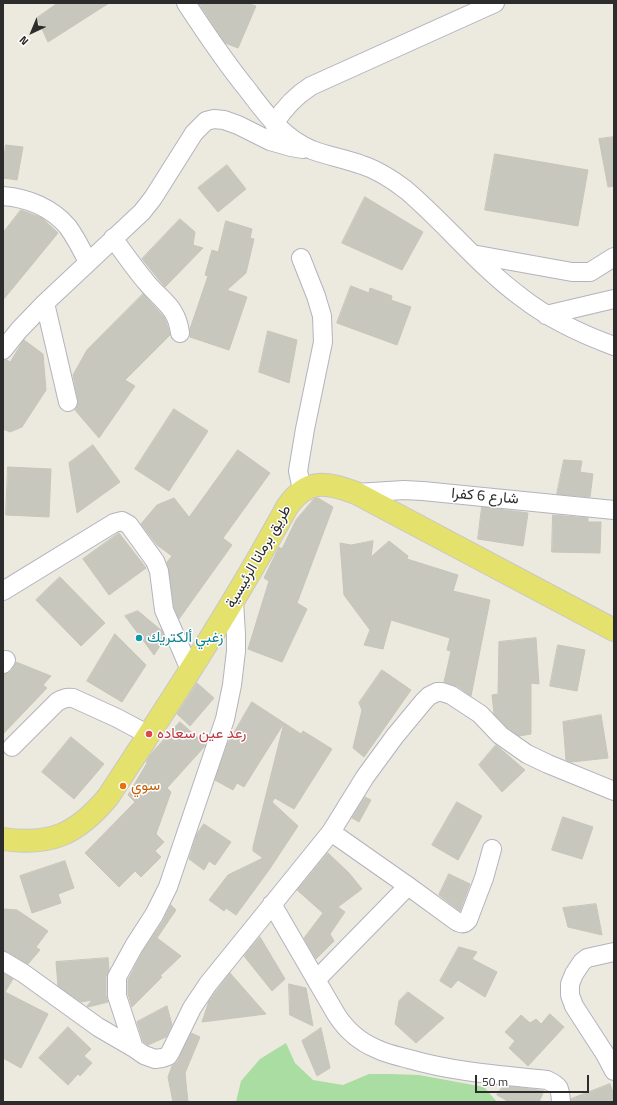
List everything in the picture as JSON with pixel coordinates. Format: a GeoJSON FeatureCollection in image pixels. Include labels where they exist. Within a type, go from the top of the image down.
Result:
{"type":"FeatureCollection","features":[{"type":"Feature","properties":{"kind":"main road","name":"طريق برمانا الرئيسية"},"geometry":{"type":"LineString","coordinates":[[3,839],[35,842],[47,840],[72,830],[92,815],[108,797],[191,672],[234,601],[287,507],[293,498],[302,490],[311,486],[321,484],[340,487],[356,493],[614,630]]}},
{"type":"Feature","properties":{"kind":"street"},"geometry":{"type":"LineString","coordinates":[[186,3],[231,69],[274,124],[291,138],[312,150]]}},
{"type":"Feature","properties":{"kind":"street"},"geometry":{"type":"LineString","coordinates":[[274,124],[287,105],[311,86],[495,3]]}},
{"type":"Feature","properties":{"kind":"street"},"geometry":{"type":"LineString","coordinates":[[3,350],[19,330],[45,303],[113,238],[130,224],[153,198],[194,133],[206,121],[214,119],[224,120],[238,125],[270,141],[292,148],[312,150],[363,165],[378,172],[392,180],[411,195],[472,254],[520,297],[546,315],[593,338],[614,346]]}},
{"type":"Feature","properties":{"kind":"street"},"geometry":{"type":"LineString","coordinates":[[3,196],[11,196],[37,204],[56,216],[69,228],[88,262]]}},
{"type":"Feature","properties":{"kind":"street"},"geometry":{"type":"LineString","coordinates":[[113,238],[147,283],[168,304],[177,318],[180,333]]}},
{"type":"Feature","properties":{"kind":"street"},"geometry":{"type":"LineString","coordinates":[[472,254],[572,272],[590,272],[614,257]]}},
{"type":"Feature","properties":{"kind":"street"},"geometry":{"type":"LineString","coordinates":[[301,258],[322,316],[323,342],[298,471],[302,490]]}},
{"type":"Feature","properties":{"kind":"street"},"geometry":{"type":"LineString","coordinates":[[546,315],[614,299]]}},
{"type":"Feature","properties":{"kind":"street"},"geometry":{"type":"LineString","coordinates":[[45,303],[68,402]]}},
{"type":"Feature","properties":{"kind":"street","name":"شارع 6 كفرا"},"geometry":{"type":"LineString","coordinates":[[356,493],[397,490],[423,491],[614,510]]}},
{"type":"Feature","properties":{"kind":"street"},"geometry":{"type":"LineString","coordinates":[[3,591],[114,523],[122,521],[129,525],[155,561],[159,571],[164,610],[191,672]]}},
{"type":"Feature","properties":{"kind":"street"},"geometry":{"type":"LineString","coordinates":[[134,1048],[118,996],[117,977],[134,946],[154,915],[174,873],[224,719],[232,685],[236,651],[234,601]]}},
{"type":"Feature","properties":{"kind":"street"},"geometry":{"type":"LineString","coordinates":[[3,961],[23,973],[98,1027],[149,1058],[162,1058],[168,1056],[175,1046],[192,1008],[199,997],[331,832],[365,777],[394,736],[424,701],[429,696],[438,692],[451,695],[480,714],[500,735],[527,754],[614,791]]}},
{"type":"Feature","properties":{"kind":"street"},"geometry":{"type":"LineString","coordinates":[[12,746],[61,699],[66,698],[73,698],[117,718],[149,735]]}},
{"type":"Feature","properties":{"kind":"street"},"geometry":{"type":"LineString","coordinates":[[331,832],[462,924],[466,923],[468,920],[484,878],[492,849]]}},
{"type":"Feature","properties":{"kind":"street"},"geometry":{"type":"LineString","coordinates":[[316,980],[408,886]]}},
{"type":"Feature","properties":{"kind":"street"},"geometry":{"type":"LineString","coordinates":[[272,904],[341,1023],[359,1039],[377,1050],[439,1068],[547,1080],[555,1084],[560,1089],[561,1102]]}},
{"type":"Feature","properties":{"kind":"street"},"geometry":{"type":"LineString","coordinates":[[614,952],[587,958],[578,966],[570,984],[570,995],[574,1006],[605,1054],[614,1071]]}},
{"type":"Feature","properties":{"kind":"green space"},"geometry":{"type":"Polygon","coordinates":[[[286,1043],[295,1063],[313,1080],[343,1085],[369,1074],[419,1075],[484,1087],[497,1102],[236,1102],[241,1081],[260,1059],[286,1043]]]}},
{"type":"Feature","properties":{"kind":"building"},"geometry":{"type":"Polygon","coordinates":[[[58,3],[109,3],[48,42],[37,18],[58,3]]]}},
{"type":"Feature","properties":{"kind":"building"},"geometry":{"type":"Polygon","coordinates":[[[199,3],[246,3],[256,6],[238,48],[225,43],[199,3]]]}},
{"type":"Feature","properties":{"kind":"building"},"geometry":{"type":"Polygon","coordinates":[[[614,137],[614,186],[608,187],[599,139],[614,137]]]}},
{"type":"Feature","properties":{"kind":"building"},"geometry":{"type":"Polygon","coordinates":[[[6,145],[23,147],[17,180],[3,178],[3,164],[6,145]]]}},
{"type":"Feature","properties":{"kind":"building"},"geometry":{"type":"Polygon","coordinates":[[[495,154],[588,170],[578,226],[485,210],[495,154]]]}},
{"type":"Feature","properties":{"kind":"building"},"geometry":{"type":"Polygon","coordinates":[[[227,165],[246,189],[218,212],[198,188],[227,165]]]}},
{"type":"Feature","properties":{"kind":"building"},"geometry":{"type":"Polygon","coordinates":[[[365,197],[423,232],[402,270],[342,243],[365,197]]]}},
{"type":"Feature","properties":{"kind":"building"},"geometry":{"type":"Polygon","coordinates":[[[21,210],[42,218],[58,233],[3,300],[3,233],[21,210]]]}},
{"type":"Feature","properties":{"kind":"building"},"geometry":{"type":"Polygon","coordinates":[[[180,219],[195,232],[193,245],[203,248],[165,287],[142,259],[180,219]]]}},
{"type":"Feature","properties":{"kind":"building"},"geometry":{"type":"Polygon","coordinates":[[[226,221],[252,229],[250,238],[254,239],[246,273],[227,290],[247,297],[229,350],[190,337],[190,329],[208,276],[205,275],[212,250],[218,252],[226,221]]]}},
{"type":"Feature","properties":{"kind":"building"},"geometry":{"type":"Polygon","coordinates":[[[351,286],[369,293],[370,288],[392,296],[391,300],[411,307],[397,345],[337,323],[351,286]]]}},
{"type":"Feature","properties":{"kind":"building"},"geometry":{"type":"Polygon","coordinates":[[[143,294],[164,317],[170,335],[125,380],[135,386],[99,438],[75,410],[78,405],[78,400],[73,375],[87,350],[143,294]]]}},
{"type":"Feature","properties":{"kind":"building"},"geometry":{"type":"Polygon","coordinates":[[[268,331],[297,340],[289,383],[259,372],[268,331]]]}},
{"type":"Feature","properties":{"kind":"building"},"geometry":{"type":"Polygon","coordinates":[[[24,340],[43,354],[46,390],[22,427],[10,432],[3,429],[3,360],[10,362],[24,340]]]}},
{"type":"Feature","properties":{"kind":"building"},"geometry":{"type":"Polygon","coordinates":[[[174,409],[208,431],[169,491],[135,469],[174,409]]]}},
{"type":"Feature","properties":{"kind":"building"},"geometry":{"type":"Polygon","coordinates":[[[93,445],[120,482],[77,513],[69,463],[93,445]]]}},
{"type":"Feature","properties":{"kind":"building"},"geometry":{"type":"Polygon","coordinates":[[[238,450],[270,473],[223,538],[232,545],[179,619],[174,607],[167,562],[172,556],[157,545],[141,524],[157,505],[174,498],[189,517],[238,450]]]}},
{"type":"Feature","properties":{"kind":"building"},"geometry":{"type":"Polygon","coordinates":[[[564,460],[582,461],[580,472],[593,474],[590,497],[557,494],[564,460]]]}},
{"type":"Feature","properties":{"kind":"building"},"geometry":{"type":"Polygon","coordinates":[[[8,467],[51,469],[49,517],[6,515],[8,467]]]}},
{"type":"Feature","properties":{"kind":"building"},"geometry":{"type":"Polygon","coordinates":[[[315,498],[318,498],[333,507],[297,603],[307,609],[282,662],[248,649],[269,581],[264,578],[279,547],[282,549],[296,520],[315,498]]]}},
{"type":"Feature","properties":{"kind":"building"},"geometry":{"type":"Polygon","coordinates":[[[482,507],[528,513],[523,546],[478,539],[482,507]]]}},
{"type":"Feature","properties":{"kind":"building"},"geometry":{"type":"Polygon","coordinates":[[[553,515],[588,518],[588,522],[601,522],[600,553],[552,552],[553,515]]]}},
{"type":"Feature","properties":{"kind":"building"},"geometry":{"type":"Polygon","coordinates":[[[119,533],[146,568],[109,595],[83,559],[119,533]]]}},
{"type":"Feature","properties":{"kind":"building"},"geometry":{"type":"Polygon","coordinates":[[[373,541],[371,557],[389,541],[408,556],[407,559],[458,575],[453,591],[490,600],[471,696],[457,686],[444,682],[451,651],[447,650],[450,638],[391,620],[383,649],[364,645],[370,630],[344,595],[340,543],[351,545],[373,541]]]}},
{"type":"Feature","properties":{"kind":"building"},"geometry":{"type":"Polygon","coordinates":[[[60,577],[105,623],[81,646],[36,600],[60,577]]]}},
{"type":"Feature","properties":{"kind":"building"},"geometry":{"type":"Polygon","coordinates":[[[138,611],[162,631],[165,638],[154,655],[125,616],[138,611]]]}},
{"type":"Feature","properties":{"kind":"building"},"geometry":{"type":"Polygon","coordinates":[[[115,634],[146,665],[122,702],[87,681],[115,634]]]}},
{"type":"Feature","properties":{"kind":"building"},"geometry":{"type":"Polygon","coordinates":[[[536,638],[539,684],[531,683],[531,734],[519,736],[494,714],[492,695],[498,694],[499,642],[536,638]]]}},
{"type":"Feature","properties":{"kind":"building"},"geometry":{"type":"Polygon","coordinates":[[[558,645],[585,650],[577,691],[550,686],[558,645]]]}},
{"type":"Feature","properties":{"kind":"building"},"geometry":{"type":"Polygon","coordinates":[[[16,662],[51,676],[43,685],[47,688],[3,734],[3,674],[11,671],[16,662]]]}},
{"type":"Feature","properties":{"kind":"building"},"geometry":{"type":"Polygon","coordinates":[[[382,670],[411,690],[364,757],[353,748],[362,710],[359,703],[382,670]]]}},
{"type":"Feature","properties":{"kind":"building"},"geometry":{"type":"Polygon","coordinates":[[[197,683],[214,698],[190,726],[177,714],[197,683]]]}},
{"type":"Feature","properties":{"kind":"building"},"geometry":{"type":"Polygon","coordinates":[[[252,702],[301,734],[303,731],[332,749],[294,809],[275,798],[272,802],[298,826],[269,870],[236,915],[226,908],[224,911],[209,900],[228,875],[263,858],[253,851],[253,847],[284,723],[244,787],[237,783],[233,790],[215,780],[228,743],[252,702]]]}},
{"type":"Feature","properties":{"kind":"building"},"geometry":{"type":"Polygon","coordinates":[[[601,715],[608,758],[571,762],[566,760],[563,722],[601,715]]]}},
{"type":"Feature","properties":{"kind":"building"},"geometry":{"type":"Polygon","coordinates":[[[180,722],[205,744],[205,746],[167,788],[171,792],[156,834],[164,842],[155,851],[161,857],[141,877],[135,871],[119,887],[85,853],[135,802],[128,795],[147,763],[146,762],[150,755],[180,722]]]}},
{"type":"Feature","properties":{"kind":"building"},"geometry":{"type":"Polygon","coordinates":[[[71,737],[104,764],[74,799],[42,772],[71,737]]]}},
{"type":"Feature","properties":{"kind":"building"},"geometry":{"type":"Polygon","coordinates":[[[496,745],[525,770],[502,792],[479,765],[496,745]]]}},
{"type":"Feature","properties":{"kind":"building"},"geometry":{"type":"Polygon","coordinates":[[[365,797],[371,800],[359,822],[352,818],[365,797]]]}},
{"type":"Feature","properties":{"kind":"building"},"geometry":{"type":"Polygon","coordinates":[[[457,802],[482,816],[458,860],[432,845],[457,802]]]}},
{"type":"Feature","properties":{"kind":"building"},"geometry":{"type":"Polygon","coordinates":[[[563,817],[593,827],[582,859],[552,850],[563,817]]]}},
{"type":"Feature","properties":{"kind":"building"},"geometry":{"type":"Polygon","coordinates":[[[204,824],[231,842],[215,865],[209,861],[204,870],[189,859],[197,834],[204,824]]]}},
{"type":"Feature","properties":{"kind":"building"},"geometry":{"type":"Polygon","coordinates":[[[328,853],[349,873],[362,889],[338,907],[345,912],[330,934],[334,941],[316,959],[304,938],[323,913],[297,890],[328,853]]]}},
{"type":"Feature","properties":{"kind":"building"},"geometry":{"type":"Polygon","coordinates":[[[65,861],[74,888],[58,894],[61,903],[32,913],[20,876],[65,861]]]}},
{"type":"Feature","properties":{"kind":"building"},"geometry":{"type":"Polygon","coordinates":[[[449,874],[470,884],[460,911],[439,895],[449,874]]]}},
{"type":"Feature","properties":{"kind":"building"},"geometry":{"type":"Polygon","coordinates":[[[596,904],[602,935],[568,927],[563,908],[596,904]]]}},
{"type":"Feature","properties":{"kind":"building"},"geometry":{"type":"Polygon","coordinates":[[[171,905],[176,910],[157,938],[181,956],[160,976],[162,977],[132,1007],[128,994],[128,980],[143,951],[163,921],[171,905]]]}},
{"type":"Feature","properties":{"kind":"building"},"geometry":{"type":"Polygon","coordinates":[[[3,909],[17,910],[48,931],[36,947],[40,950],[28,964],[8,952],[3,951],[3,909]]]}},
{"type":"Feature","properties":{"kind":"building"},"geometry":{"type":"Polygon","coordinates":[[[260,937],[285,979],[272,991],[244,956],[260,937]]]}},
{"type":"Feature","properties":{"kind":"building"},"geometry":{"type":"Polygon","coordinates":[[[459,947],[477,952],[472,959],[497,972],[485,997],[458,980],[451,988],[440,981],[459,947]]]}},
{"type":"Feature","properties":{"kind":"building"},"geometry":{"type":"Polygon","coordinates":[[[108,958],[109,970],[106,977],[106,996],[108,1002],[88,1007],[87,1006],[92,1000],[81,1002],[58,986],[56,962],[108,958]]]}},
{"type":"Feature","properties":{"kind":"building"},"geometry":{"type":"Polygon","coordinates":[[[3,973],[13,979],[5,992],[48,1014],[21,1068],[3,1058],[3,973]]]}},
{"type":"Feature","properties":{"kind":"building"},"geometry":{"type":"Polygon","coordinates":[[[230,973],[266,1014],[202,1022],[209,1001],[230,973]]]}},
{"type":"Feature","properties":{"kind":"building"},"geometry":{"type":"Polygon","coordinates":[[[289,984],[306,988],[313,1026],[290,1015],[289,984]]]}},
{"type":"Feature","properties":{"kind":"building"},"geometry":{"type":"Polygon","coordinates":[[[408,992],[444,1018],[416,1043],[395,1024],[399,1001],[408,992]]]}},
{"type":"Feature","properties":{"kind":"building"},"geometry":{"type":"Polygon","coordinates":[[[167,1006],[172,1025],[166,1037],[148,1045],[143,1041],[137,1022],[167,1006]]]}},
{"type":"Feature","properties":{"kind":"building"},"geometry":{"type":"Polygon","coordinates":[[[550,1014],[564,1027],[528,1066],[509,1048],[515,1041],[505,1032],[521,1015],[530,1023],[536,1019],[541,1024],[550,1014]]]}},
{"type":"Feature","properties":{"kind":"building"},"geometry":{"type":"Polygon","coordinates":[[[68,1027],[91,1049],[84,1056],[92,1063],[80,1076],[78,1074],[68,1085],[39,1058],[68,1027]]]}},
{"type":"Feature","properties":{"kind":"building"},"geometry":{"type":"Polygon","coordinates":[[[321,1028],[330,1068],[317,1076],[302,1041],[321,1028]]]}},
{"type":"Feature","properties":{"kind":"building"},"geometry":{"type":"Polygon","coordinates":[[[191,1033],[200,1037],[185,1073],[188,1102],[173,1102],[168,1077],[172,1066],[177,1062],[191,1033]]]}},
{"type":"Feature","properties":{"kind":"building"},"geometry":{"type":"Polygon","coordinates":[[[610,1084],[614,1095],[614,1102],[571,1102],[571,1099],[610,1084]]]}},
{"type":"Feature","properties":{"kind":"building"},"geometry":{"type":"Polygon","coordinates":[[[503,1086],[544,1091],[539,1102],[509,1102],[497,1095],[503,1086]]]}},
{"type":"Feature","properties":{"kind":"place","name":"زغبي ألكتريك"},"geometry":{"type":"Point","coordinates":[139,638]}},
{"type":"Feature","properties":{"kind":"place","name":"رعد عين سعاده"},"geometry":{"type":"Point","coordinates":[149,734]}},
{"type":"Feature","properties":{"kind":"place","name":"سوي"},"geometry":{"type":"Point","coordinates":[123,786]}}]}
